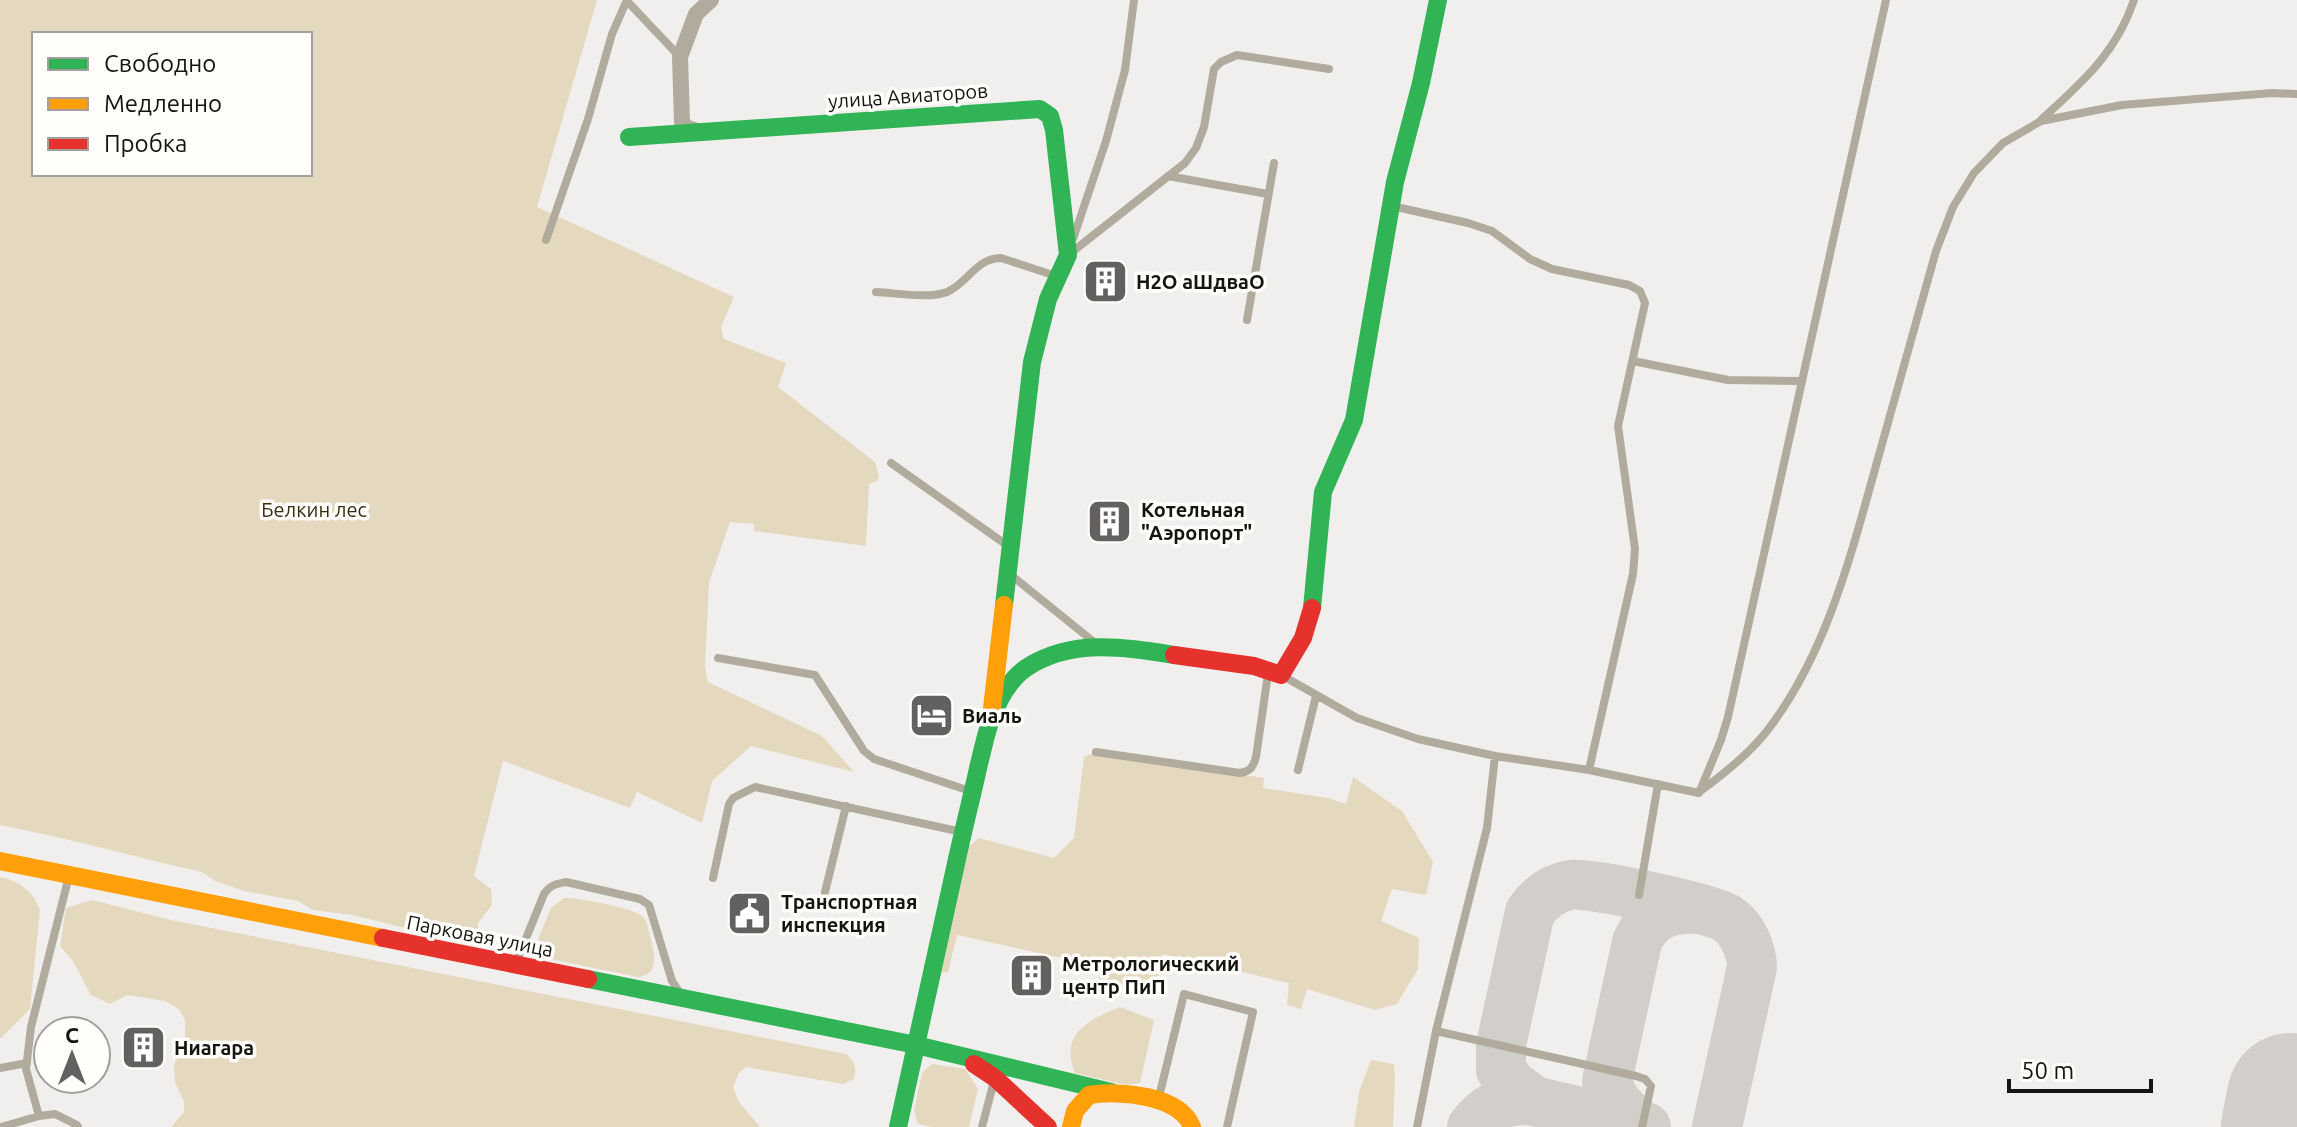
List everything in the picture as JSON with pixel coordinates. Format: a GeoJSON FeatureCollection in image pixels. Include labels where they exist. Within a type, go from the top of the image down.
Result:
{"type":"FeatureCollection","features":[{"type":"Feature","properties":{"kind":"street"},"geometry":{"type":"LineString","coordinates":[[698,131],[687,128],[682,122],[680,57],[696,14],[711,0]]}},
{"type":"Feature","properties":{"kind":"street"},"geometry":{"type":"LineString","coordinates":[[990,721],[1003,693],[1025,669],[1068,650],[1101,647],[1143,650],[1254,666],[1275,673],[1303,638],[1311,615],[1323,492],[1354,420],[1395,182],[1421,83],[1438,0]]}},
{"type":"Feature","properties":{"kind":"street","name":"улица Авиаторов"},"geometry":{"type":"LineString","coordinates":[[629,137],[1040,109],[1050,116],[1054,130],[1068,255]]}},
{"type":"Feature","properties":{"kind":"street"},"geometry":{"type":"LineString","coordinates":[[898,1127],[990,721],[1032,362],[1057,276],[1068,255]]}},
{"type":"Feature","properties":{"kind":"street","name":"Парковая улица"},"geometry":{"type":"LineString","coordinates":[[0,861],[916,1045],[1158,1102]]}},
{"type":"Feature","properties":{"kind":"street"},"geometry":{"type":"LineString","coordinates":[[952,1053],[995,1078],[1048,1127]]}},
{"type":"Feature","properties":{"kind":"street"},"geometry":{"type":"LineString","coordinates":[[1071,1127],[1075,1111],[1089,1095],[1111,1092]]}},
{"type":"Feature","properties":{"kind":"street"},"geometry":{"type":"LineString","coordinates":[[1158,1102],[1186,1115],[1192,1127]]}},
{"type":"Feature","properties":{"kind":"lane"},"geometry":{"type":"LineString","coordinates":[[546,240],[588,119],[612,34],[627,0],[680,57]]}},
{"type":"Feature","properties":{"kind":"lane"},"geometry":{"type":"LineString","coordinates":[[1068,255],[1106,141],[1125,70],[1134,0]]}},
{"type":"Feature","properties":{"kind":"lane"},"geometry":{"type":"LineString","coordinates":[[1699,793],[1728,717],[1886,0]]}},
{"type":"Feature","properties":{"kind":"lane"},"geometry":{"type":"LineString","coordinates":[[1096,752],[1248,772],[1256,757],[1275,673],[1371,724],[1418,739],[1699,793],[1729,770],[1766,732],[1798,685],[1828,622],[1856,538],[1936,251],[1953,207],[1974,173],[2003,143],[2041,121],[2091,74],[2114,44],[2134,0]]}},
{"type":"Feature","properties":{"kind":"lane"},"geometry":{"type":"LineString","coordinates":[[1068,255],[1185,163],[1196,148],[1204,127],[1214,69],[1221,62],[1237,55],[1329,69]]}},
{"type":"Feature","properties":{"kind":"lane"},"geometry":{"type":"LineString","coordinates":[[2041,121],[2122,105],[2272,93],[2297,94]]}},
{"type":"Feature","properties":{"kind":"lane"},"geometry":{"type":"LineString","coordinates":[[1247,320],[1274,163]]}},
{"type":"Feature","properties":{"kind":"lane"},"geometry":{"type":"LineString","coordinates":[[1168,176],[1268,194]]}},
{"type":"Feature","properties":{"kind":"lane"},"geometry":{"type":"LineString","coordinates":[[1391,206],[1492,231],[1530,259],[1552,269],[1629,285],[1640,291],[1645,303],[1618,426],[1635,549],[1633,574],[1589,770]]}},
{"type":"Feature","properties":{"kind":"lane"},"geometry":{"type":"LineString","coordinates":[[876,292],[935,295],[946,292],[991,258],[1001,258],[1057,276]]}},
{"type":"Feature","properties":{"kind":"lane"},"geometry":{"type":"LineString","coordinates":[[1633,361],[1728,380],[1802,381]]}},
{"type":"Feature","properties":{"kind":"lane"},"geometry":{"type":"LineString","coordinates":[[891,463],[1010,548]]}},
{"type":"Feature","properties":{"kind":"lane"},"geometry":{"type":"LineString","coordinates":[[1007,572],[1101,647]]}},
{"type":"Feature","properties":{"kind":"lane"},"geometry":{"type":"LineString","coordinates":[[718,658],[815,675],[864,751],[874,759],[972,792]]}},
{"type":"Feature","properties":{"kind":"lane"},"geometry":{"type":"LineString","coordinates":[[1298,770],[1316,696]]}},
{"type":"Feature","properties":{"kind":"lane"},"geometry":{"type":"LineString","coordinates":[[1417,1127],[1436,1031],[1487,828],[1495,756]]}},
{"type":"Feature","properties":{"kind":"lane"},"geometry":{"type":"LineString","coordinates":[[1639,895],[1658,784]]}},
{"type":"Feature","properties":{"kind":"lane"},"geometry":{"type":"LineString","coordinates":[[713,878],[729,804],[733,798],[755,787],[963,832]]}},
{"type":"Feature","properties":{"kind":"lane"},"geometry":{"type":"LineString","coordinates":[[825,892],[846,806]]}},
{"type":"Feature","properties":{"kind":"lane"},"geometry":{"type":"LineString","coordinates":[[39,1116],[28,1079],[31,1027],[69,875]]}},
{"type":"Feature","properties":{"kind":"lane"},"geometry":{"type":"LineString","coordinates":[[515,965],[544,894],[555,884],[566,882],[640,899],[649,905],[672,981],[686,1000]]}},
{"type":"Feature","properties":{"kind":"lane"},"geometry":{"type":"LineString","coordinates":[[1158,1102],[1184,994],[1253,1012],[1227,1127]]}},
{"type":"Feature","properties":{"kind":"lane"},"geometry":{"type":"LineString","coordinates":[[1436,1031],[1645,1079],[1651,1086],[1651,1093],[1642,1127]]}},
{"type":"Feature","properties":{"kind":"lane"},"geometry":{"type":"LineString","coordinates":[[0,1068],[27,1063]]}},
{"type":"Feature","properties":{"kind":"lane"},"geometry":{"type":"LineString","coordinates":[[982,1127],[995,1078]]}},
{"type":"Feature","properties":{"kind":"lane"},"geometry":{"type":"LineString","coordinates":[[1,1127],[55,1114],[78,1127]]}},
{"type":"Feature","properties":{"kind":"green space","name":"Белкин лес"},"geometry":{"type":"Polygon","coordinates":[[[0,0],[597,0],[537,207],[734,297],[721,327],[724,339],[786,363],[778,387],[875,462],[879,475],[877,481],[869,484],[866,546],[754,531],[754,524],[730,522],[709,582],[705,667],[708,682],[822,736],[854,772],[751,746],[712,781],[702,823],[637,792],[630,808],[503,761],[474,876],[491,889],[492,905],[478,923],[478,930],[473,936],[443,937],[352,915],[313,910],[298,901],[244,891],[215,881],[202,872],[0,825],[0,0]]]}},
{"type":"Feature","properties":{"kind":"green space"},"geometry":{"type":"Polygon","coordinates":[[[1096,752],[1264,778],[1263,788],[1328,798],[1346,804],[1353,777],[1402,811],[1433,862],[1426,895],[1392,889],[1381,921],[1419,938],[1418,969],[1397,1004],[1375,1010],[1307,989],[1301,1009],[1287,1005],[1289,983],[1162,954],[1155,996],[1099,982],[1099,966],[957,935],[948,972],[939,973],[966,849],[979,838],[1054,858],[1074,838],[1084,757],[1096,752]]]}},
{"type":"Feature","properties":{"kind":"green space"},"geometry":{"type":"Polygon","coordinates":[[[0,877],[25,888],[40,910],[30,1009],[0,1039],[0,877]]]}},
{"type":"Feature","properties":{"kind":"green space"},"geometry":{"type":"Polygon","coordinates":[[[564,898],[621,908],[644,918],[654,954],[649,972],[638,977],[550,959],[539,951],[538,939],[551,908],[564,898]]]}},
{"type":"Feature","properties":{"kind":"green space"},"geometry":{"type":"Polygon","coordinates":[[[92,900],[171,920],[846,1054],[854,1065],[854,1079],[843,1084],[746,1067],[739,1073],[733,1087],[739,1102],[760,1127],[171,1127],[184,1112],[184,1101],[175,1083],[174,1065],[185,1038],[185,1020],[179,1009],[165,1001],[127,995],[110,1004],[91,995],[73,961],[60,946],[66,908],[92,900]]]}},
{"type":"Feature","properties":{"kind":"green space"},"geometry":{"type":"Polygon","coordinates":[[[1120,1007],[1154,1020],[1140,1083],[1126,1085],[1075,1073],[1071,1059],[1074,1038],[1088,1023],[1120,1007]]]}},
{"type":"Feature","properties":{"kind":"green space"},"geometry":{"type":"Polygon","coordinates":[[[1371,1060],[1394,1064],[1393,1127],[1354,1127],[1359,1092],[1371,1060]]]}},
{"type":"Feature","properties":{"kind":"green space"},"geometry":{"type":"Polygon","coordinates":[[[932,1064],[965,1069],[978,1089],[969,1127],[918,1124],[914,1111],[922,1073],[932,1064]]]}},
{"type":"Feature","properties":{"kind":"taxiway"},"geometry":{"type":"LineString","coordinates":[[1646,1127],[1534,1101],[1512,1085],[1501,1070],[1501,1045],[1530,912],[1543,898],[1558,889],[1582,885],[1676,903],[1728,919],[1742,934],[1752,967],[1717,1127]]}},
{"type":"Feature","properties":{"kind":"taxiway"},"geometry":{"type":"LineString","coordinates":[[1642,1126],[1620,1106],[1607,1081],[1637,942],[1655,918],[1680,909],[1701,909]]}},
{"type":"Feature","properties":{"kind":"taxiway"},"geometry":{"type":"LineString","coordinates":[[1472,1127],[1485,1113],[1499,1105],[1534,1101]]}},
{"type":"Feature","properties":{"kind":"runway"},"geometry":{"type":"LineString","coordinates":[[2285,1127],[2291,1097]]}},
{"type":"Feature","properties":{"kind":"traffic: fast"},"geometry":{"type":"LineString","coordinates":[[1312,608],[1323,492],[1354,420],[1395,182],[1421,83],[1438,0]]}},
{"type":"Feature","properties":{"kind":"traffic: fast"},"geometry":{"type":"LineString","coordinates":[[629,137],[1040,109],[1050,116],[1068,255],[1048,299],[1032,362],[1004,605]]}},
{"type":"Feature","properties":{"kind":"traffic: fast"},"geometry":{"type":"LineString","coordinates":[[898,1127],[979,764],[990,723],[1002,696],[1026,668],[1061,652],[1098,647],[1174,655]]}},
{"type":"Feature","properties":{"kind":"traffic: fast"},"geometry":{"type":"LineString","coordinates":[[588,979],[916,1045],[1111,1092]]}},
{"type":"Feature","properties":{"kind":"traffic: slow"},"geometry":{"type":"LineString","coordinates":[[992,708],[1004,605]]}},
{"type":"Feature","properties":{"kind":"traffic: slow"},"geometry":{"type":"LineString","coordinates":[[0,861],[383,938]]}},
{"type":"Feature","properties":{"kind":"traffic: slow"},"geometry":{"type":"LineString","coordinates":[[1071,1127],[1075,1111],[1089,1095],[1116,1093],[1162,1101],[1185,1116],[1192,1127]]}},
{"type":"Feature","properties":{"kind":"traffic: jam"},"geometry":{"type":"LineString","coordinates":[[1174,655],[1254,666],[1281,675],[1303,638],[1312,608]]}},
{"type":"Feature","properties":{"kind":"traffic: jam"},"geometry":{"type":"LineString","coordinates":[[383,938],[588,979]]}},
{"type":"Feature","properties":{"kind":"traffic: jam"},"geometry":{"type":"LineString","coordinates":[[974,1064],[995,1078],[1048,1127]]}},
{"type":"Feature","properties":{"kind":"place","name":"H2O аШдваО"},"geometry":{"type":"Point","coordinates":[1105,282]}},
{"type":"Feature","properties":{"kind":"place","name":"Котельная \"Аэропорт\""},"geometry":{"type":"Point","coordinates":[1110,521]}},
{"type":"Feature","properties":{"kind":"place","name":"Виаль"},"geometry":{"type":"Point","coordinates":[931,716]}},
{"type":"Feature","properties":{"kind":"place","name":"Транспортная инспекция"},"geometry":{"type":"Point","coordinates":[750,914]}},
{"type":"Feature","properties":{"kind":"place","name":"Метрологический центр ПиП"},"geometry":{"type":"Point","coordinates":[1031,975]}},
{"type":"Feature","properties":{"kind":"place","name":"Ниагара"},"geometry":{"type":"Point","coordinates":[143,1048]}}]}
